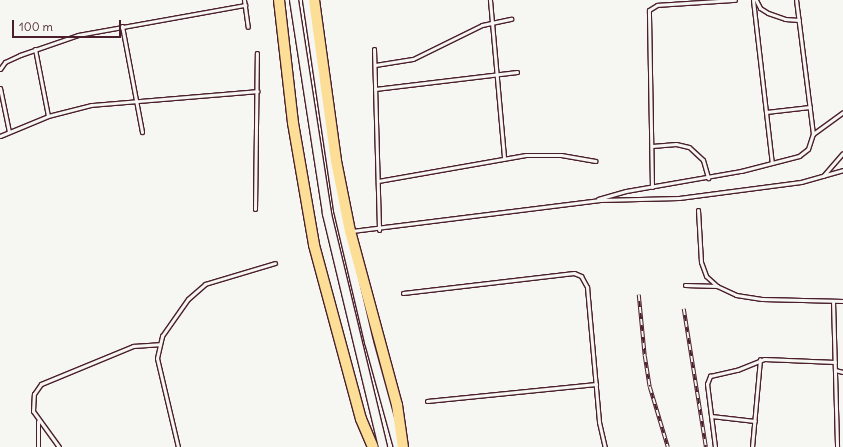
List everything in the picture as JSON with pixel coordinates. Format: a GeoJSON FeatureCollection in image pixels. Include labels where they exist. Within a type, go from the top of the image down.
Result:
{"type":"FeatureCollection","features":[{"type":"Feature","properties":{"kind":"highway"},"geometry":{"type":"LineString","coordinates":[[279,0],[292,115],[314,245],[361,419],[373,447]]}},
{"type":"Feature","properties":{"kind":"highway"},"geometry":{"type":"LineString","coordinates":[[314,0],[332,138],[350,232],[397,405],[404,447]]}},
{"type":"Feature","properties":{"kind":"main road"},"geometry":{"type":"LineString","coordinates":[[294,0],[327,214],[383,447]]}},
{"type":"Feature","properties":{"kind":"main road"},"geometry":{"type":"LineString","coordinates":[[307,0],[338,210],[369,342],[398,447]]}},
{"type":"Feature","properties":{"kind":"lane"},"geometry":{"type":"LineString","coordinates":[[244,0],[248,27]]}},
{"type":"Feature","properties":{"kind":"lane"},"geometry":{"type":"LineString","coordinates":[[490,0],[504,158]]}},
{"type":"Feature","properties":{"kind":"lane"},"geometry":{"type":"LineString","coordinates":[[652,187],[649,10],[657,5],[735,0]]}},
{"type":"Feature","properties":{"kind":"lane"},"geometry":{"type":"LineString","coordinates":[[753,0],[772,162]]}},
{"type":"Feature","properties":{"kind":"lane"},"geometry":{"type":"LineString","coordinates":[[756,0],[760,8],[768,13],[785,19],[799,20]]}},
{"type":"Feature","properties":{"kind":"lane"},"geometry":{"type":"LineString","coordinates":[[592,201],[617,193],[708,178],[804,153],[811,144],[813,134],[796,0]]}},
{"type":"Feature","properties":{"kind":"lane"},"geometry":{"type":"LineString","coordinates":[[0,69],[5,62],[35,49],[78,35],[245,5]]}},
{"type":"Feature","properties":{"kind":"lane"},"geometry":{"type":"LineString","coordinates":[[375,65],[420,57],[492,22],[510,19]]}},
{"type":"Feature","properties":{"kind":"lane"},"geometry":{"type":"LineString","coordinates":[[122,26],[142,132]]}},
{"type":"Feature","properties":{"kind":"lane"},"geometry":{"type":"LineString","coordinates":[[35,49],[48,116]]}},
{"type":"Feature","properties":{"kind":"lane"},"geometry":{"type":"LineString","coordinates":[[374,49],[379,230]]}},
{"type":"Feature","properties":{"kind":"lane"},"geometry":{"type":"LineString","coordinates":[[255,209],[257,53]]}},
{"type":"Feature","properties":{"kind":"lane"},"geometry":{"type":"LineString","coordinates":[[375,89],[517,72]]}},
{"type":"Feature","properties":{"kind":"lane"},"geometry":{"type":"LineString","coordinates":[[0,88],[9,132]]}},
{"type":"Feature","properties":{"kind":"lane"},"geometry":{"type":"LineString","coordinates":[[0,136],[48,116],[91,105],[257,91]]}},
{"type":"Feature","properties":{"kind":"lane"},"geometry":{"type":"LineString","coordinates":[[766,112],[810,107]]}},
{"type":"Feature","properties":{"kind":"lane"},"geometry":{"type":"LineString","coordinates":[[813,134],[843,112]]}},
{"type":"Feature","properties":{"kind":"lane"},"geometry":{"type":"LineString","coordinates":[[652,146],[676,144],[689,147],[703,160],[708,178]]}},
{"type":"Feature","properties":{"kind":"lane"},"geometry":{"type":"LineString","coordinates":[[823,176],[843,153]]}},
{"type":"Feature","properties":{"kind":"lane"},"geometry":{"type":"LineString","coordinates":[[378,181],[504,158],[550,155],[595,161]]}},
{"type":"Feature","properties":{"kind":"lane"},"geometry":{"type":"LineString","coordinates":[[350,232],[379,230],[592,201],[670,199],[823,176],[843,170]]}},
{"type":"Feature","properties":{"kind":"lane"},"geometry":{"type":"LineString","coordinates":[[698,210],[701,262],[706,276],[717,286],[729,293],[762,299],[843,301]]}},
{"type":"Feature","properties":{"kind":"lane"},"geometry":{"type":"LineString","coordinates":[[178,447],[159,365],[159,344],[188,299],[200,287],[219,278],[274,263]]}},
{"type":"Feature","properties":{"kind":"lane"},"geometry":{"type":"LineString","coordinates":[[403,293],[578,274],[584,279],[587,286],[599,422],[605,447]]}},
{"type":"Feature","properties":{"kind":"lane"},"geometry":{"type":"LineString","coordinates":[[685,285],[717,286]]}},
{"type":"Feature","properties":{"kind":"lane"},"geometry":{"type":"LineString","coordinates":[[833,301],[837,447]]}},
{"type":"Feature","properties":{"kind":"lane"},"geometry":{"type":"LineString","coordinates":[[59,447],[38,421],[33,411],[32,399],[37,389],[46,381],[133,346],[159,344]]}},
{"type":"Feature","properties":{"kind":"lane"},"geometry":{"type":"LineString","coordinates":[[715,447],[707,384],[710,376],[737,370],[760,359],[835,362]]}},
{"type":"Feature","properties":{"kind":"lane"},"geometry":{"type":"LineString","coordinates":[[752,447],[760,359]]}},
{"type":"Feature","properties":{"kind":"lane"},"geometry":{"type":"LineString","coordinates":[[835,370],[843,372]]}},
{"type":"Feature","properties":{"kind":"lane"},"geometry":{"type":"LineString","coordinates":[[426,401],[596,384]]}},
{"type":"Feature","properties":{"kind":"lane"},"geometry":{"type":"LineString","coordinates":[[711,416],[755,421]]}},
{"type":"Feature","properties":{"kind":"lane"},"geometry":{"type":"LineString","coordinates":[[38,421],[38,447]]}},
{"type":"Feature","properties":{"kind":"railway"},"geometry":{"type":"LineString","coordinates":[[639,295],[645,356],[650,387],[668,447]]}},
{"type":"Feature","properties":{"kind":"railway"},"geometry":{"type":"LineString","coordinates":[[684,309],[706,447]]}}]}
